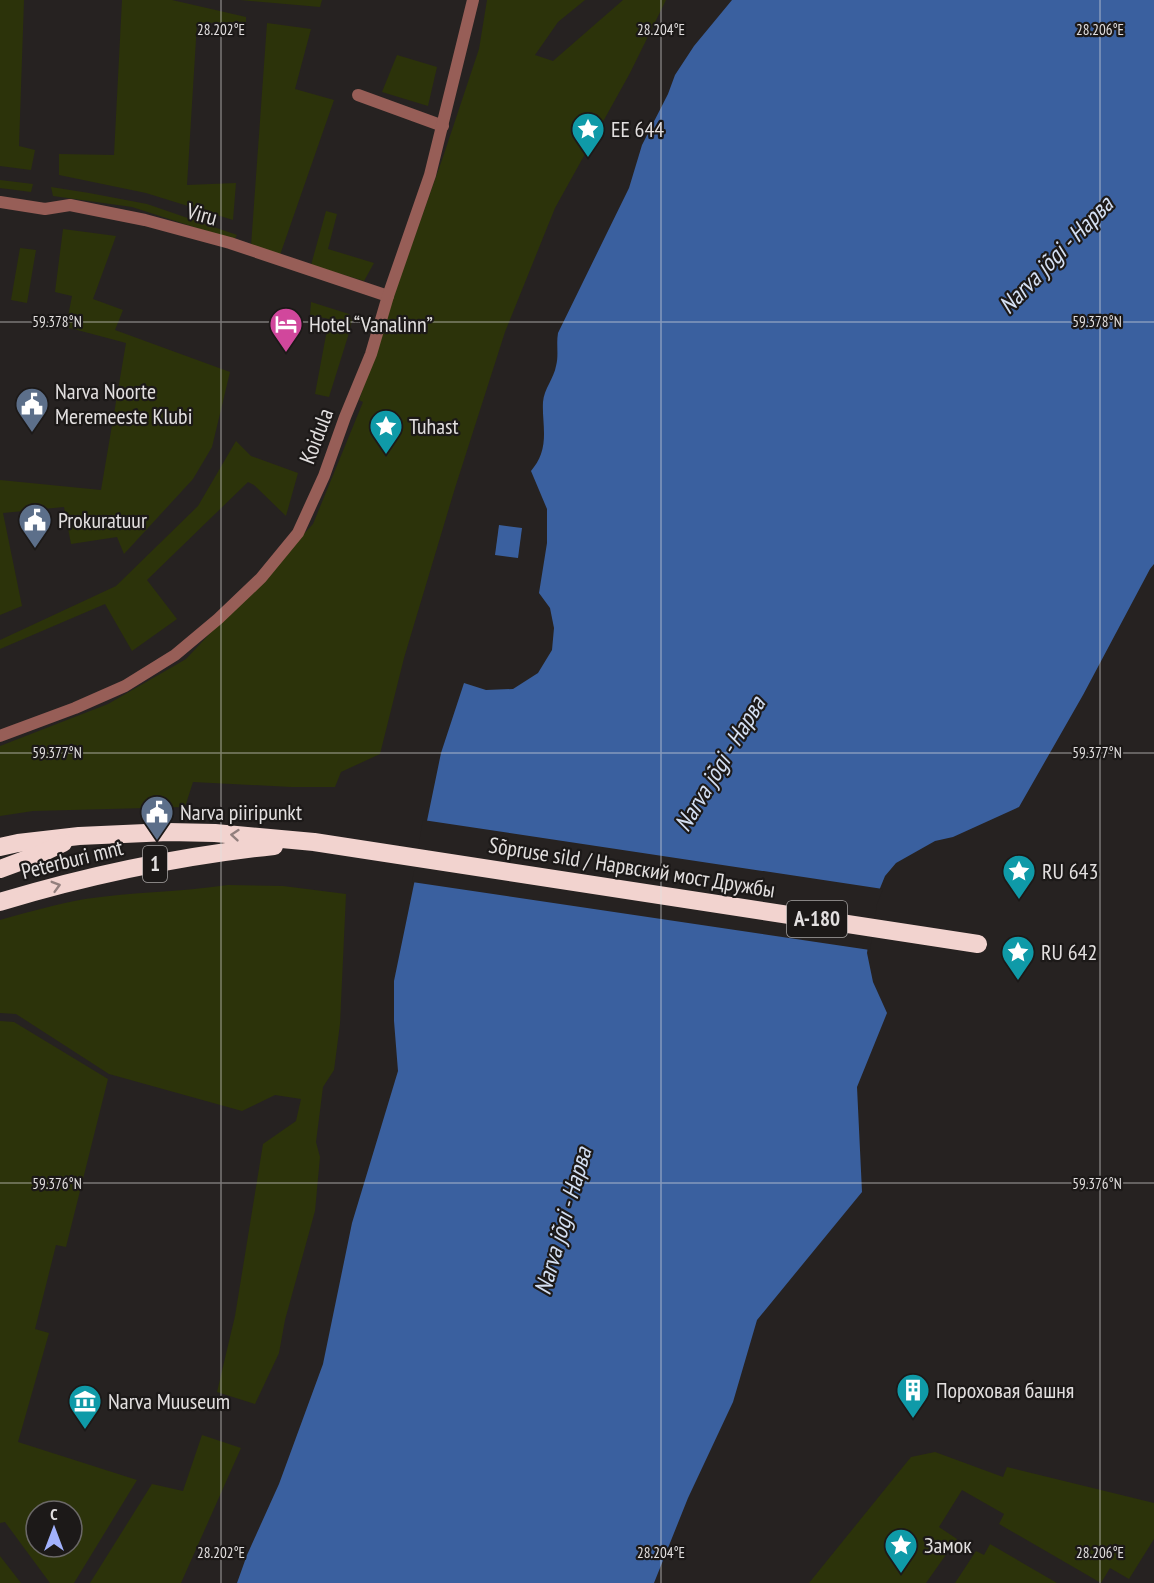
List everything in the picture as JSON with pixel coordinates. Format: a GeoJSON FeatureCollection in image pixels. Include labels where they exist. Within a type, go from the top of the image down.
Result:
{"type":"FeatureCollection","features":[{"type":"Feature","properties":{"kind":"highway","name":"Peterburi mnt"},"geometry":{"type":"LineString","coordinates":[[0,847],[79,836],[147,833],[203,833],[314,842]]}},
{"type":"Feature","properties":{"kind":"highway","name":"Peterburi mnt"},"geometry":{"type":"LineString","coordinates":[[0,868],[39,855],[79,836]]}},
{"type":"Feature","properties":{"kind":"highway","name":"Peterburi mnt"},"geometry":{"type":"LineString","coordinates":[[0,902],[68,883],[163,862],[238,850],[314,842]]}},
{"type":"Feature","properties":{"kind":"highway","name":"Sõpruse sild / Нарвский мост Дружбы"},"geometry":{"type":"LineString","coordinates":[[314,842],[978,944]]}},
{"type":"Feature","properties":{"kind":"street","name":"Koidula"},"geometry":{"type":"LineString","coordinates":[[0,736],[75,708],[125,686],[175,655],[218,619],[261,578],[298,533],[324,476],[371,354],[388,296],[430,175],[473,0]]}},
{"type":"Feature","properties":{"kind":"street"},"geometry":{"type":"LineString","coordinates":[[358,95],[443,126]]}},
{"type":"Feature","properties":{"kind":"street","name":"Viru"},"geometry":{"type":"LineString","coordinates":[[0,202],[45,208],[70,205],[145,220],[236,246],[388,296]]}},
{"type":"Feature","properties":{"kind":"green space"},"geometry":{"type":"Polygon","coordinates":[[[0,0],[24,0],[19,146],[35,150],[31,170],[0,166],[0,0]]]}},
{"type":"Feature","properties":{"kind":"green space"},"geometry":{"type":"Polygon","coordinates":[[[122,0],[172,0],[246,17],[246,22],[197,23],[187,185],[236,183],[233,220],[146,193],[59,175],[59,154],[114,155],[122,0]]]}},
{"type":"Feature","properties":{"kind":"green space"},"geometry":{"type":"Polygon","coordinates":[[[240,0],[322,0],[320,7],[240,0]]]}},
{"type":"Feature","properties":{"kind":"green space"},"geometry":{"type":"Polygon","coordinates":[[[487,0],[585,0],[558,22],[535,55],[553,61],[623,0],[666,0],[630,73],[555,208],[505,332],[404,658],[380,754],[341,772],[335,787],[193,782],[185,807],[33,811],[0,816],[0,746],[108,704],[186,659],[313,524],[363,402],[359,400],[383,330],[386,330],[389,322],[385,320],[479,49],[487,0]]]}},
{"type":"Feature","properties":{"kind":"green space"},"geometry":{"type":"Polygon","coordinates":[[[267,23],[311,29],[295,89],[334,100],[280,255],[251,246],[267,23]]]}},
{"type":"Feature","properties":{"kind":"green space"},"geometry":{"type":"Polygon","coordinates":[[[397,55],[437,67],[428,106],[382,92],[397,55]]]}},
{"type":"Feature","properties":{"kind":"green space"},"geometry":{"type":"Polygon","coordinates":[[[0,180],[33,184],[31,192],[0,188],[0,180]]]}},
{"type":"Feature","properties":{"kind":"green space"},"geometry":{"type":"Polygon","coordinates":[[[51,187],[147,204],[237,235],[234,240],[132,207],[53,196],[51,187]]]}},
{"type":"Feature","properties":{"kind":"green space"},"geometry":{"type":"Polygon","coordinates":[[[326,211],[337,214],[328,249],[374,263],[364,281],[311,265],[326,211]]]}},
{"type":"Feature","properties":{"kind":"green space"},"geometry":{"type":"Polygon","coordinates":[[[63,229],[116,236],[93,299],[123,310],[115,330],[230,372],[212,447],[193,479],[124,554],[117,537],[71,544],[64,507],[3,513],[22,606],[0,615],[0,480],[101,490],[126,343],[66,327],[72,296],[55,292],[63,229]]]}},
{"type":"Feature","properties":{"kind":"green space"},"geometry":{"type":"Polygon","coordinates":[[[20,248],[36,250],[27,303],[11,300],[20,248]]]}},
{"type":"Feature","properties":{"kind":"green space"},"geometry":{"type":"Polygon","coordinates":[[[311,302],[349,314],[352,321],[329,397],[315,394],[329,319],[310,315],[311,302]]]}},
{"type":"Feature","properties":{"kind":"green space"},"geometry":{"type":"Polygon","coordinates":[[[236,441],[251,456],[298,473],[286,516],[248,482],[147,580],[177,619],[132,651],[105,604],[0,649],[0,640],[116,586],[198,506],[236,441]]]}},
{"type":"Feature","properties":{"kind":"green space"},"geometry":{"type":"Polygon","coordinates":[[[228,885],[283,886],[346,894],[340,1024],[334,1070],[323,1087],[316,1142],[320,1157],[315,1211],[285,1320],[279,1353],[255,1404],[217,1392],[235,1316],[263,1144],[296,1121],[301,1099],[275,1095],[242,1111],[109,1074],[16,1014],[0,1013],[0,920],[85,899],[228,885]]]}},
{"type":"Feature","properties":{"kind":"green space"},"geometry":{"type":"Polygon","coordinates":[[[0,1021],[14,1022],[108,1079],[66,1247],[56,1245],[35,1329],[49,1333],[18,1442],[137,1480],[74,1583],[50,1583],[32,1559],[84,1559],[84,1499],[24,1499],[24,1548],[5,1522],[0,1523],[0,1021]]]}},
{"type":"Feature","properties":{"kind":"green space"},"geometry":{"type":"Polygon","coordinates":[[[202,1435],[241,1448],[181,1583],[90,1583],[152,1484],[183,1491],[202,1435]]]}},
{"type":"Feature","properties":{"kind":"green space"},"geometry":{"type":"Polygon","coordinates":[[[935,1452],[1003,1477],[1007,1467],[1154,1503],[1154,1539],[1129,1579],[1110,1568],[1101,1583],[999,1524],[1004,1514],[962,1490],[939,1527],[957,1539],[926,1583],[809,1583],[911,1457],[935,1452]]]}},
{"type":"Feature","properties":{"kind":"green space"},"geometry":{"type":"Polygon","coordinates":[[[990,1544],[1057,1583],[955,1583],[976,1551],[984,1555],[990,1544]]]}},
{"type":"Feature","properties":{"kind":"green space"},"geometry":{"type":"Polygon","coordinates":[[[0,1556],[21,1583],[0,1583],[0,1556]]]}},
{"type":"Feature","properties":{"kind":"water","name":"Narva jõgi - Нарва"},"geometry":{"type":"Polygon","coordinates":[[[732,0],[1154,0],[1154,564],[1019,807],[953,837],[935,841],[896,863],[885,876],[874,903],[867,953],[873,982],[887,1013],[857,1087],[862,1192],[757,1320],[733,1402],[688,1498],[654,1583],[237,1583],[279,1484],[323,1364],[352,1223],[398,1071],[394,981],[441,753],[464,683],[486,690],[513,689],[538,673],[552,650],[554,628],[550,608],[539,593],[547,543],[547,509],[531,471],[543,448],[543,402],[556,366],[558,333],[629,188],[642,145],[675,75],[694,46],[732,0]]]}},
{"type":"Feature","properties":{"kind":"water"},"geometry":{"type":"Polygon","coordinates":[[[499,525],[522,528],[518,558],[495,555],[499,525]]]}},
{"type":"Feature","properties":{"kind":"pier"},"geometry":{"type":"Polygon","coordinates":[[[423,820],[883,889],[877,904],[870,950],[412,882],[423,820]]]}},
{"type":"Feature","properties":{"kind":"place","name":"EE 644"},"geometry":{"type":"Point","coordinates":[588,158]}},
{"type":"Feature","properties":{"kind":"place","name":"Hotel “Vanalinn”"},"geometry":{"type":"Point","coordinates":[286,353]}},
{"type":"Feature","properties":{"kind":"place","name":"Narva Noorte Meremeeste Klubi"},"geometry":{"type":"Point","coordinates":[32,433]}},
{"type":"Feature","properties":{"kind":"place","name":"Tuhast"},"geometry":{"type":"Point","coordinates":[386,455]}},
{"type":"Feature","properties":{"kind":"place","name":"Prokuratuur"},"geometry":{"type":"Point","coordinates":[35,549]}},
{"type":"Feature","properties":{"kind":"place","name":"Narva piiripunkt"},"geometry":{"type":"Point","coordinates":[157,841]}},
{"type":"Feature","properties":{"kind":"place","name":"RU 643"},"geometry":{"type":"Point","coordinates":[1019,900]}},
{"type":"Feature","properties":{"kind":"place","name":"RU 642"},"geometry":{"type":"Point","coordinates":[1018,981]}},
{"type":"Feature","properties":{"kind":"place","name":"Пороховая башня"},"geometry":{"type":"Point","coordinates":[913,1419]}},
{"type":"Feature","properties":{"kind":"place","name":"Narva Muuseum"},"geometry":{"type":"Point","coordinates":[85,1430]}},
{"type":"Feature","properties":{"kind":"place","name":"Замок"},"geometry":{"type":"Point","coordinates":[901,1574]}}]}
